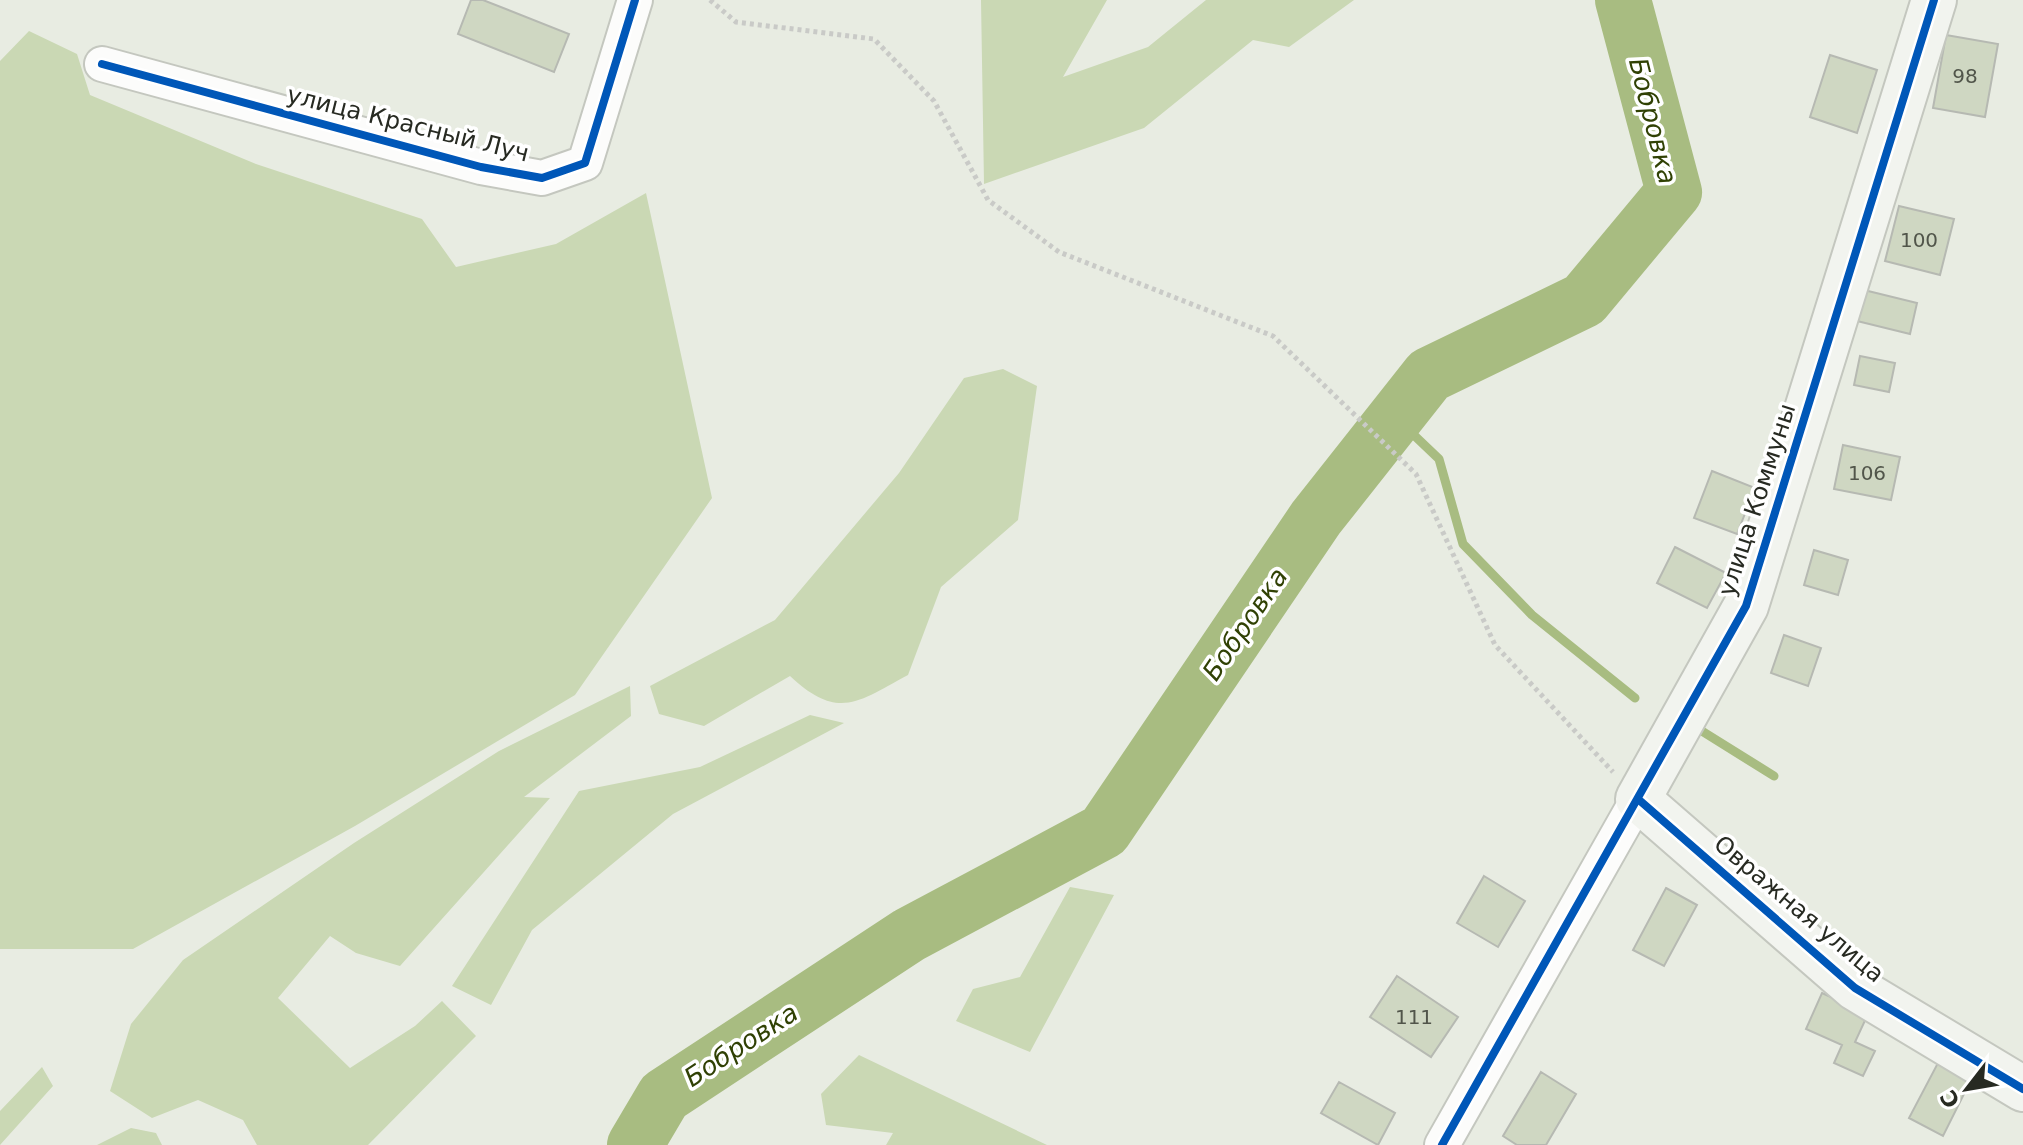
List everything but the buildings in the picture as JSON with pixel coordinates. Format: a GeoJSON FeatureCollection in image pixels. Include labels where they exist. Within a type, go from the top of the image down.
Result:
{"type":"FeatureCollection","features":[{"type":"Feature","properties":{"kind":"street","name":"улица Красный Луч"},"geometry":{"type":"LineString","coordinates":[[102,64],[481,167],[542,178],[585,163],[635,0]]}},
{"type":"Feature","properties":{"kind":"street","name":"улица Коммуны"},"geometry":{"type":"LineString","coordinates":[[1442,1145],[1746,606],[1934,0]]}},
{"type":"Feature","properties":{"kind":"street","name":"Овражная улица"},"geometry":{"type":"LineString","coordinates":[[1638,799],[1855,988],[2023,1089]]}},
{"type":"Feature","properties":{"kind":"path"},"geometry":{"type":"LineString","coordinates":[[710,0],[736,22],[874,39],[934,101],[988,200],[1059,252],[1273,336],[1416,474],[1495,645],[1638,799]]}},
{"type":"Feature","properties":{"kind":"green space"},"geometry":{"type":"Polygon","coordinates":[[[981,0],[1107,0],[1063,77],[1148,47],[1206,0],[1354,0],[1289,47],[1253,40],[1144,128],[984,184],[981,0]]]}},
{"type":"Feature","properties":{"kind":"green space"},"geometry":{"type":"Polygon","coordinates":[[[29,31],[77,54],[90,95],[256,164],[422,219],[456,267],[556,244],[646,193],[712,498],[575,695],[355,826],[133,949],[0,949],[0,61],[29,31]]]}},
{"type":"Feature","properties":{"kind":"green space"},"geometry":{"type":"Polygon","coordinates":[[[1003,369],[1037,386],[1018,520],[941,587],[908,675],[861,699],[835,703],[807,690],[790,676],[704,726],[659,714],[650,686],[775,620],[899,473],[964,378],[1003,369]]]}},
{"type":"Feature","properties":{"kind":"green space"},"geometry":{"type":"Polygon","coordinates":[[[630,686],[631,716],[524,797],[550,798],[400,966],[356,953],[330,936],[278,998],[350,1068],[415,1026],[442,1001],[476,1036],[368,1145],[257,1145],[243,1120],[198,1100],[152,1118],[110,1091],[131,1024],[183,960],[354,843],[499,751],[630,686]]]}},
{"type":"Feature","properties":{"kind":"green space"},"geometry":{"type":"Polygon","coordinates":[[[810,715],[844,723],[673,814],[532,930],[491,1005],[452,986],[579,791],[700,767],[810,715]]]}},
{"type":"Feature","properties":{"kind":"green space"},"geometry":{"type":"Polygon","coordinates":[[[1070,887],[1114,895],[1030,1052],[956,1021],[973,989],[1020,977],[1070,887]]]}},
{"type":"Feature","properties":{"kind":"green space"},"geometry":{"type":"Polygon","coordinates":[[[859,1055],[1047,1145],[886,1145],[893,1133],[826,1125],[821,1094],[859,1055]]]}},
{"type":"Feature","properties":{"kind":"green space"},"geometry":{"type":"Polygon","coordinates":[[[42,1067],[53,1086],[0,1145],[0,1111],[42,1067]]]}},
{"type":"Feature","properties":{"kind":"green space"},"geometry":{"type":"Polygon","coordinates":[[[131,1128],[156,1133],[162,1145],[97,1145],[131,1128]]]}},
{"type":"Feature","properties":{"kind":"waterway","name":"Бобровка"},"geometry":{"type":"LineString","coordinates":[[635,1145],[664,1096],[909,935],[1104,831],[1316,518],[1429,375],[1584,300],[1674,192],[1623,0]]}},
{"type":"Feature","properties":{"kind":"waterway"},"geometry":{"type":"LineString","coordinates":[[1396,418],[1439,459],[1463,544],[1532,615],[1635,698]]}},
{"type":"Feature","properties":{"kind":"waterway"},"geometry":{"type":"LineString","coordinates":[[1697,728],[1774,776]]}},
{"type":"Feature","properties":{"kind":"cycle path"},"geometry":{"type":"LineString","coordinates":[[102,64],[481,167],[542,178],[585,163],[635,0]]}},
{"type":"Feature","properties":{"kind":"cycle path"},"geometry":{"type":"LineString","coordinates":[[1442,1145],[1746,606],[1934,0]]}},
{"type":"Feature","properties":{"kind":"cycle path"},"geometry":{"type":"LineString","coordinates":[[1638,799],[1855,988],[2023,1089]]}}]}
